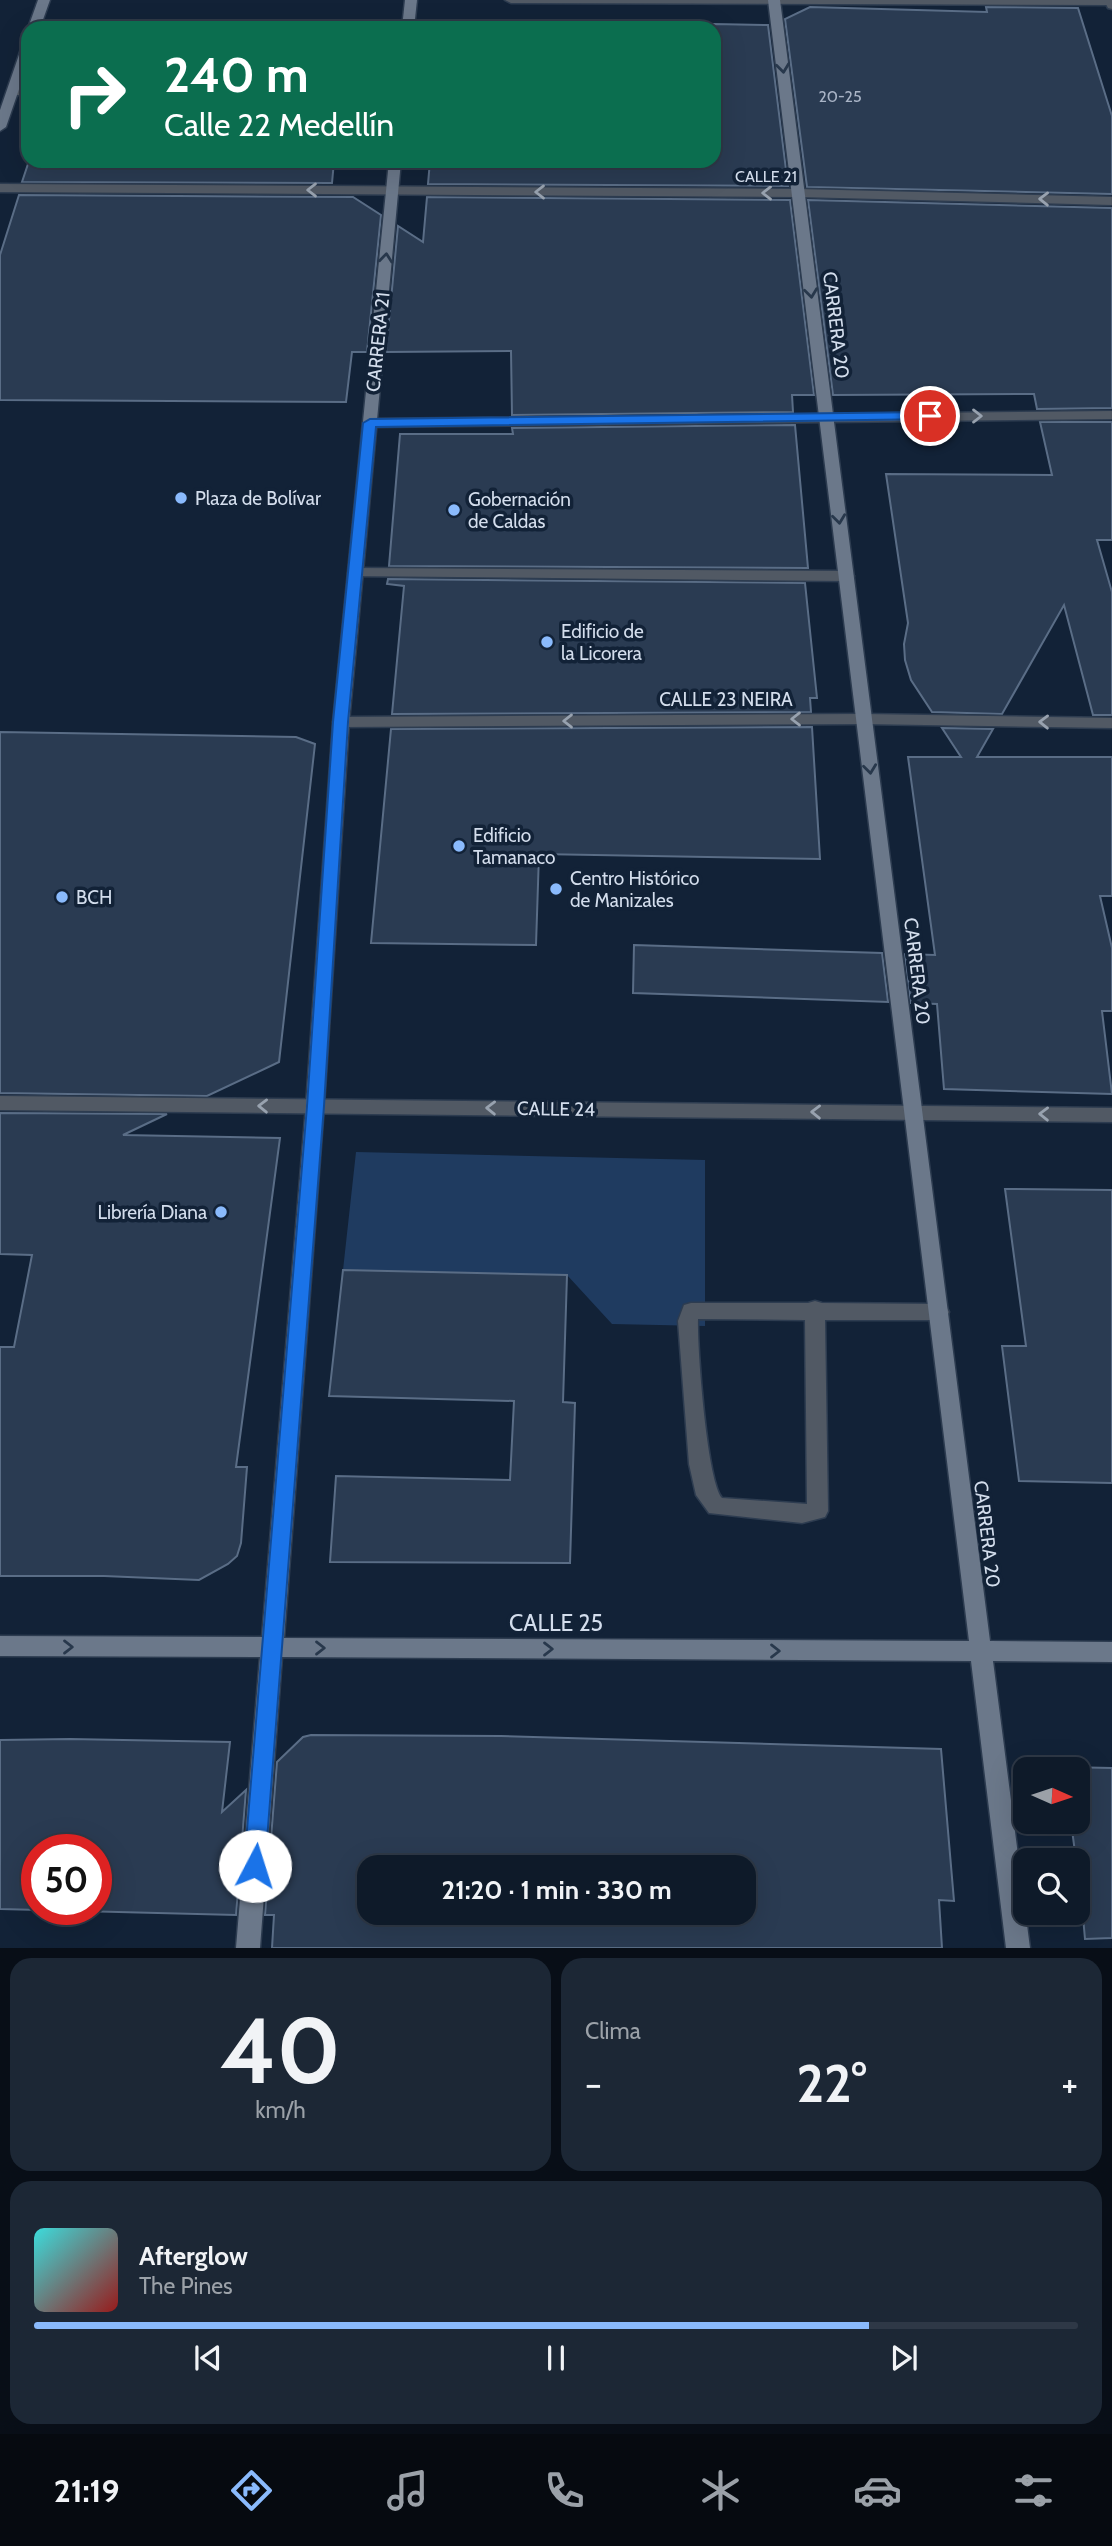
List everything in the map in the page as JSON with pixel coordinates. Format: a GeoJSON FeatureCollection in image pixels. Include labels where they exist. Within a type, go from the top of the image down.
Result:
{"type":"FeatureCollection","features":[{"type":"Feature","properties":{"kind":"main road"},"geometry":{"type":"LineString","coordinates":[[36,21],[44,0]]}},
{"type":"Feature","properties":{"kind":"main road"},"geometry":{"type":"LineString","coordinates":[[409,21],[411,0]]}},
{"type":"Feature","properties":{"kind":"main road","name":"CARRERA 20"},"geometry":{"type":"LineString","coordinates":[[774,1],[1018,1948]]}},
{"type":"Feature","properties":{"kind":"main road"},"geometry":{"type":"LineString","coordinates":[[0,127],[21,67]]}},
{"type":"Feature","properties":{"kind":"main road","name":"CARRERA 21"},"geometry":{"type":"LineString","coordinates":[[248,1948],[316,1106],[341,722],[395,168]]}},
{"type":"Feature","properties":{"kind":"main road","name":"CALLE 25"},"geometry":{"type":"LineString","coordinates":[[0,1646],[1112,1652]]}},
{"type":"Feature","properties":{"kind":"street"},"geometry":{"type":"LineString","coordinates":[[511,0],[1111,3]]}},
{"type":"Feature","properties":{"kind":"street"},"geometry":{"type":"LineString","coordinates":[[13,91],[21,91]]}},
{"type":"Feature","properties":{"kind":"street","name":"CALLE 21"},"geometry":{"type":"LineString","coordinates":[[0,188],[799,193],[1112,201]]}},
{"type":"Feature","properties":{"kind":"street"},"geometry":{"type":"LineString","coordinates":[[370,423],[1112,415]]}},
{"type":"Feature","properties":{"kind":"street"},"geometry":{"type":"LineString","coordinates":[[355,573],[847,576]]}},
{"type":"Feature","properties":{"kind":"street","name":"CALLE 23 NEIRA"},"geometry":{"type":"LineString","coordinates":[[341,722],[864,719],[1112,723]]}},
{"type":"Feature","properties":{"kind":"street","name":"CALLE 24"},"geometry":{"type":"LineString","coordinates":[[0,1103],[1112,1115]]}},
{"type":"Feature","properties":{"kind":"street"},"geometry":{"type":"LineString","coordinates":[[815,1309],[818,1511],[802,1514],[716,1507],[706,1494],[699,1464],[688,1314],[691,1311],[815,1309],[939,1312]]}},
{"type":"Feature","properties":{"kind":"shaded area"},"geometry":{"type":"Polygon","coordinates":[[[356,1152],[705,1160],[705,1326],[612,1324],[567,1275],[343,1270],[356,1152]]]}},
{"type":"Feature","properties":{"kind":"building"},"geometry":{"type":"Polygon","coordinates":[[[810,7],[987,12],[986,7],[1078,8],[1112,116],[1112,194],[807,187],[785,19],[810,7]]]}},
{"type":"Feature","properties":{"kind":"building"},"geometry":{"type":"Polygon","coordinates":[[[721,24],[768,25],[788,186],[428,184],[429,168],[721,168],[721,24]]]}},
{"type":"Feature","properties":{"kind":"building"},"geometry":{"type":"Polygon","coordinates":[[[27,168],[333,168],[332,183],[22,182],[27,168]]]}},
{"type":"Feature","properties":{"kind":"building"},"geometry":{"type":"Polygon","coordinates":[[[19,195],[353,197],[381,215],[367,352],[352,352],[346,402],[0,400],[0,255],[19,195]]]}},
{"type":"Feature","properties":{"kind":"building"},"geometry":{"type":"Polygon","coordinates":[[[427,197],[790,200],[814,395],[792,395],[793,412],[512,415],[511,351],[386,352],[398,226],[423,242],[427,197]]]}},
{"type":"Feature","properties":{"kind":"building"},"geometry":{"type":"Polygon","coordinates":[[[808,200],[1112,208],[1112,408],[1037,409],[1034,394],[833,395],[808,200]]]}},
{"type":"Feature","properties":{"kind":"building"},"geometry":{"type":"Polygon","coordinates":[[[1040,422],[1112,422],[1112,540],[1097,540],[1112,592],[1112,715],[1093,715],[1064,605],[1002,714],[932,712],[911,680],[905,660],[904,644],[908,623],[886,474],[1052,475],[1040,422]]]}},
{"type":"Feature","properties":{"kind":"building","name":"Gobernación de Caldas"},"geometry":{"type":"Polygon","coordinates":[[[795,425],[808,568],[389,566],[400,434],[513,434],[512,428],[795,425]]]}},
{"type":"Feature","properties":{"kind":"building","name":"Edificio de la Licorera"},"geometry":{"type":"Polygon","coordinates":[[[388,579],[805,583],[817,698],[810,698],[811,712],[392,714],[404,586],[387,584],[388,579]]]}},
{"type":"Feature","properties":{"kind":"building"},"geometry":{"type":"Polygon","coordinates":[[[812,727],[820,859],[539,854],[536,945],[371,943],[391,729],[812,727]]]}},
{"type":"Feature","properties":{"kind":"building"},"geometry":{"type":"Polygon","coordinates":[[[942,728],[993,729],[977,757],[1112,757],[1112,896],[1100,896],[1112,948],[1112,1011],[1102,1011],[1112,1094],[944,1089],[937,1004],[911,1003],[905,954],[935,955],[908,757],[961,757],[942,728]]]}},
{"type":"Feature","properties":{"kind":"building"},"geometry":{"type":"Polygon","coordinates":[[[0,732],[296,737],[315,744],[279,1062],[207,1096],[0,1093],[0,732]]]}},
{"type":"Feature","properties":{"kind":"building"},"geometry":{"type":"Polygon","coordinates":[[[634,945],[882,953],[888,1002],[633,993],[634,945]]]}},
{"type":"Feature","properties":{"kind":"building"},"geometry":{"type":"Polygon","coordinates":[[[0,1113],[167,1114],[123,1135],[280,1138],[236,1467],[247,1467],[241,1543],[237,1556],[228,1564],[199,1580],[0,1576],[0,1347],[14,1347],[32,1255],[0,1254],[0,1113]]]}},
{"type":"Feature","properties":{"kind":"building"},"geometry":{"type":"Polygon","coordinates":[[[1005,1189],[1112,1190],[1112,1483],[1019,1481],[1002,1346],[1026,1346],[1005,1189]]]}},
{"type":"Feature","properties":{"kind":"building"},"geometry":{"type":"Polygon","coordinates":[[[343,1270],[567,1275],[563,1402],[575,1403],[570,1563],[330,1562],[336,1476],[510,1480],[514,1401],[329,1396],[343,1270]]]}},
{"type":"Feature","properties":{"kind":"building"},"geometry":{"type":"Polygon","coordinates":[[[311,1735],[501,1736],[941,1749],[954,1901],[939,1900],[942,1948],[272,1948],[274,1915],[265,1915],[277,1762],[303,1737],[311,1735]]]}},
{"type":"Feature","properties":{"kind":"building"},"geometry":{"type":"Polygon","coordinates":[[[0,1740],[230,1742],[222,1812],[246,1790],[236,1915],[112,1912],[112,1834],[21,1834],[21,1910],[0,1909],[0,1740]]]}},
{"type":"Feature","properties":{"kind":"building"},"geometry":{"type":"Polygon","coordinates":[[[1090,1768],[1112,1768],[1112,1938],[1085,1939],[1084,1925],[1090,1925],[1090,1848],[1074,1848],[1073,1834],[1090,1834],[1090,1768]]]}},
{"type":"Feature","properties":{"kind":"place","name":"Plaza de Bolívar"},"geometry":{"type":"Point","coordinates":[181,498]}},
{"type":"Feature","properties":{"kind":"place","name":"Gobernación de Caldas"},"geometry":{"type":"Point","coordinates":[454,510]}},
{"type":"Feature","properties":{"kind":"place","name":"Edificio de la Licorera"},"geometry":{"type":"Point","coordinates":[547,642]}},
{"type":"Feature","properties":{"kind":"place","name":"Edificio Tamanaco"},"geometry":{"type":"Point","coordinates":[459,846]}},
{"type":"Feature","properties":{"kind":"place","name":"Centro Histórico de Manizales"},"geometry":{"type":"Point","coordinates":[556,889]}},
{"type":"Feature","properties":{"kind":"place","name":"BCH"},"geometry":{"type":"Point","coordinates":[62,897]}},
{"type":"Feature","properties":{"kind":"place","name":"Librería Diana"},"geometry":{"type":"Point","coordinates":[221,1212]}},
{"type":"Feature","properties":{"kind":"route"},"geometry":{"type":"LineString","coordinates":[[255,1866],[316,1106],[341,722],[370,423],[930,416]]}}]}
